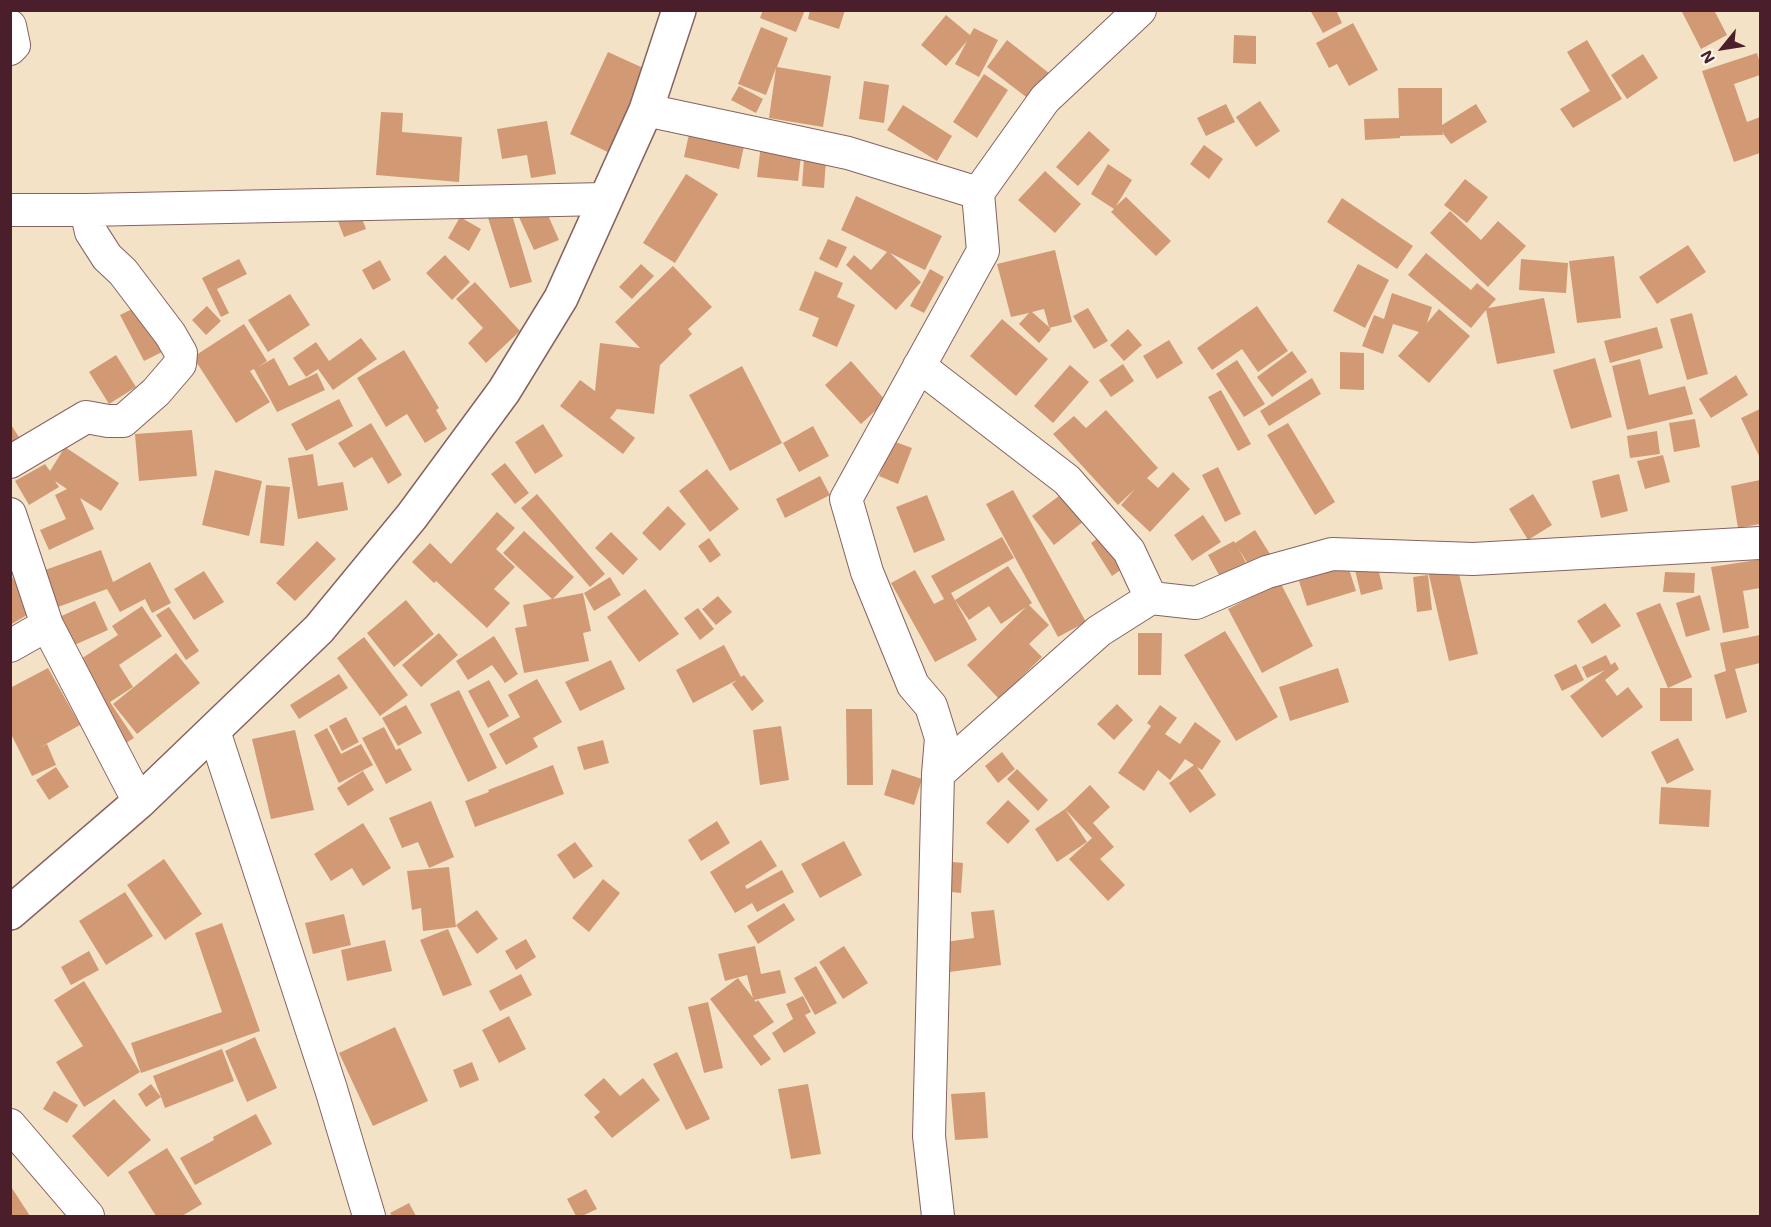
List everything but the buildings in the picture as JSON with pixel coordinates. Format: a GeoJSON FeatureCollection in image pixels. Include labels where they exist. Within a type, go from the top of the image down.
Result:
{"type":"FeatureCollection","features":[{"type":"Feature","properties":{"kind":"main road"},"geometry":{"type":"LineString","coordinates":[[10,913],[139,802],[319,629],[411,516],[497,400],[561,298],[646,110],[679,10]]}},
{"type":"Feature","properties":{"kind":"street"},"geometry":{"type":"LineString","coordinates":[[938,1216],[929,1136],[938,774],[941,738],[931,706],[914,685],[867,572],[846,499],[983,251],[978,193],[1045,99],[1140,10]]}},
{"type":"Feature","properties":{"kind":"street"},"geometry":{"type":"LineString","coordinates":[[10,26],[14,45],[10,49]]}},
{"type":"Feature","properties":{"kind":"street"},"geometry":{"type":"LineString","coordinates":[[646,110],[848,153],[978,193]]}},
{"type":"Feature","properties":{"kind":"street"},"geometry":{"type":"LineString","coordinates":[[10,210],[605,199]]}},
{"type":"Feature","properties":{"kind":"street"},"geometry":{"type":"LineString","coordinates":[[10,462],[86,417],[123,421],[156,392],[180,364],[181,353],[170,333],[96,241],[91,232],[86,210]]}},
{"type":"Feature","properties":{"kind":"street"},"geometry":{"type":"LineString","coordinates":[[919,366],[1067,480],[1129,551],[1151,598]]}},
{"type":"Feature","properties":{"kind":"street"},"geometry":{"type":"LineString","coordinates":[[10,514],[47,625],[139,802]]}},
{"type":"Feature","properties":{"kind":"street"},"geometry":{"type":"LineString","coordinates":[[938,774],[1099,631],[1151,598],[1196,603],[1267,572],[1332,554],[1473,559],[1761,543]]}},
{"type":"Feature","properties":{"kind":"street"},"geometry":{"type":"LineString","coordinates":[[10,646],[47,625]]}},
{"type":"Feature","properties":{"kind":"street"},"geometry":{"type":"LineString","coordinates":[[214,731],[331,1089],[369,1216]]}},
{"type":"Feature","properties":{"kind":"street"},"geometry":{"type":"LineString","coordinates":[[10,1125],[88,1216]]}}]}
